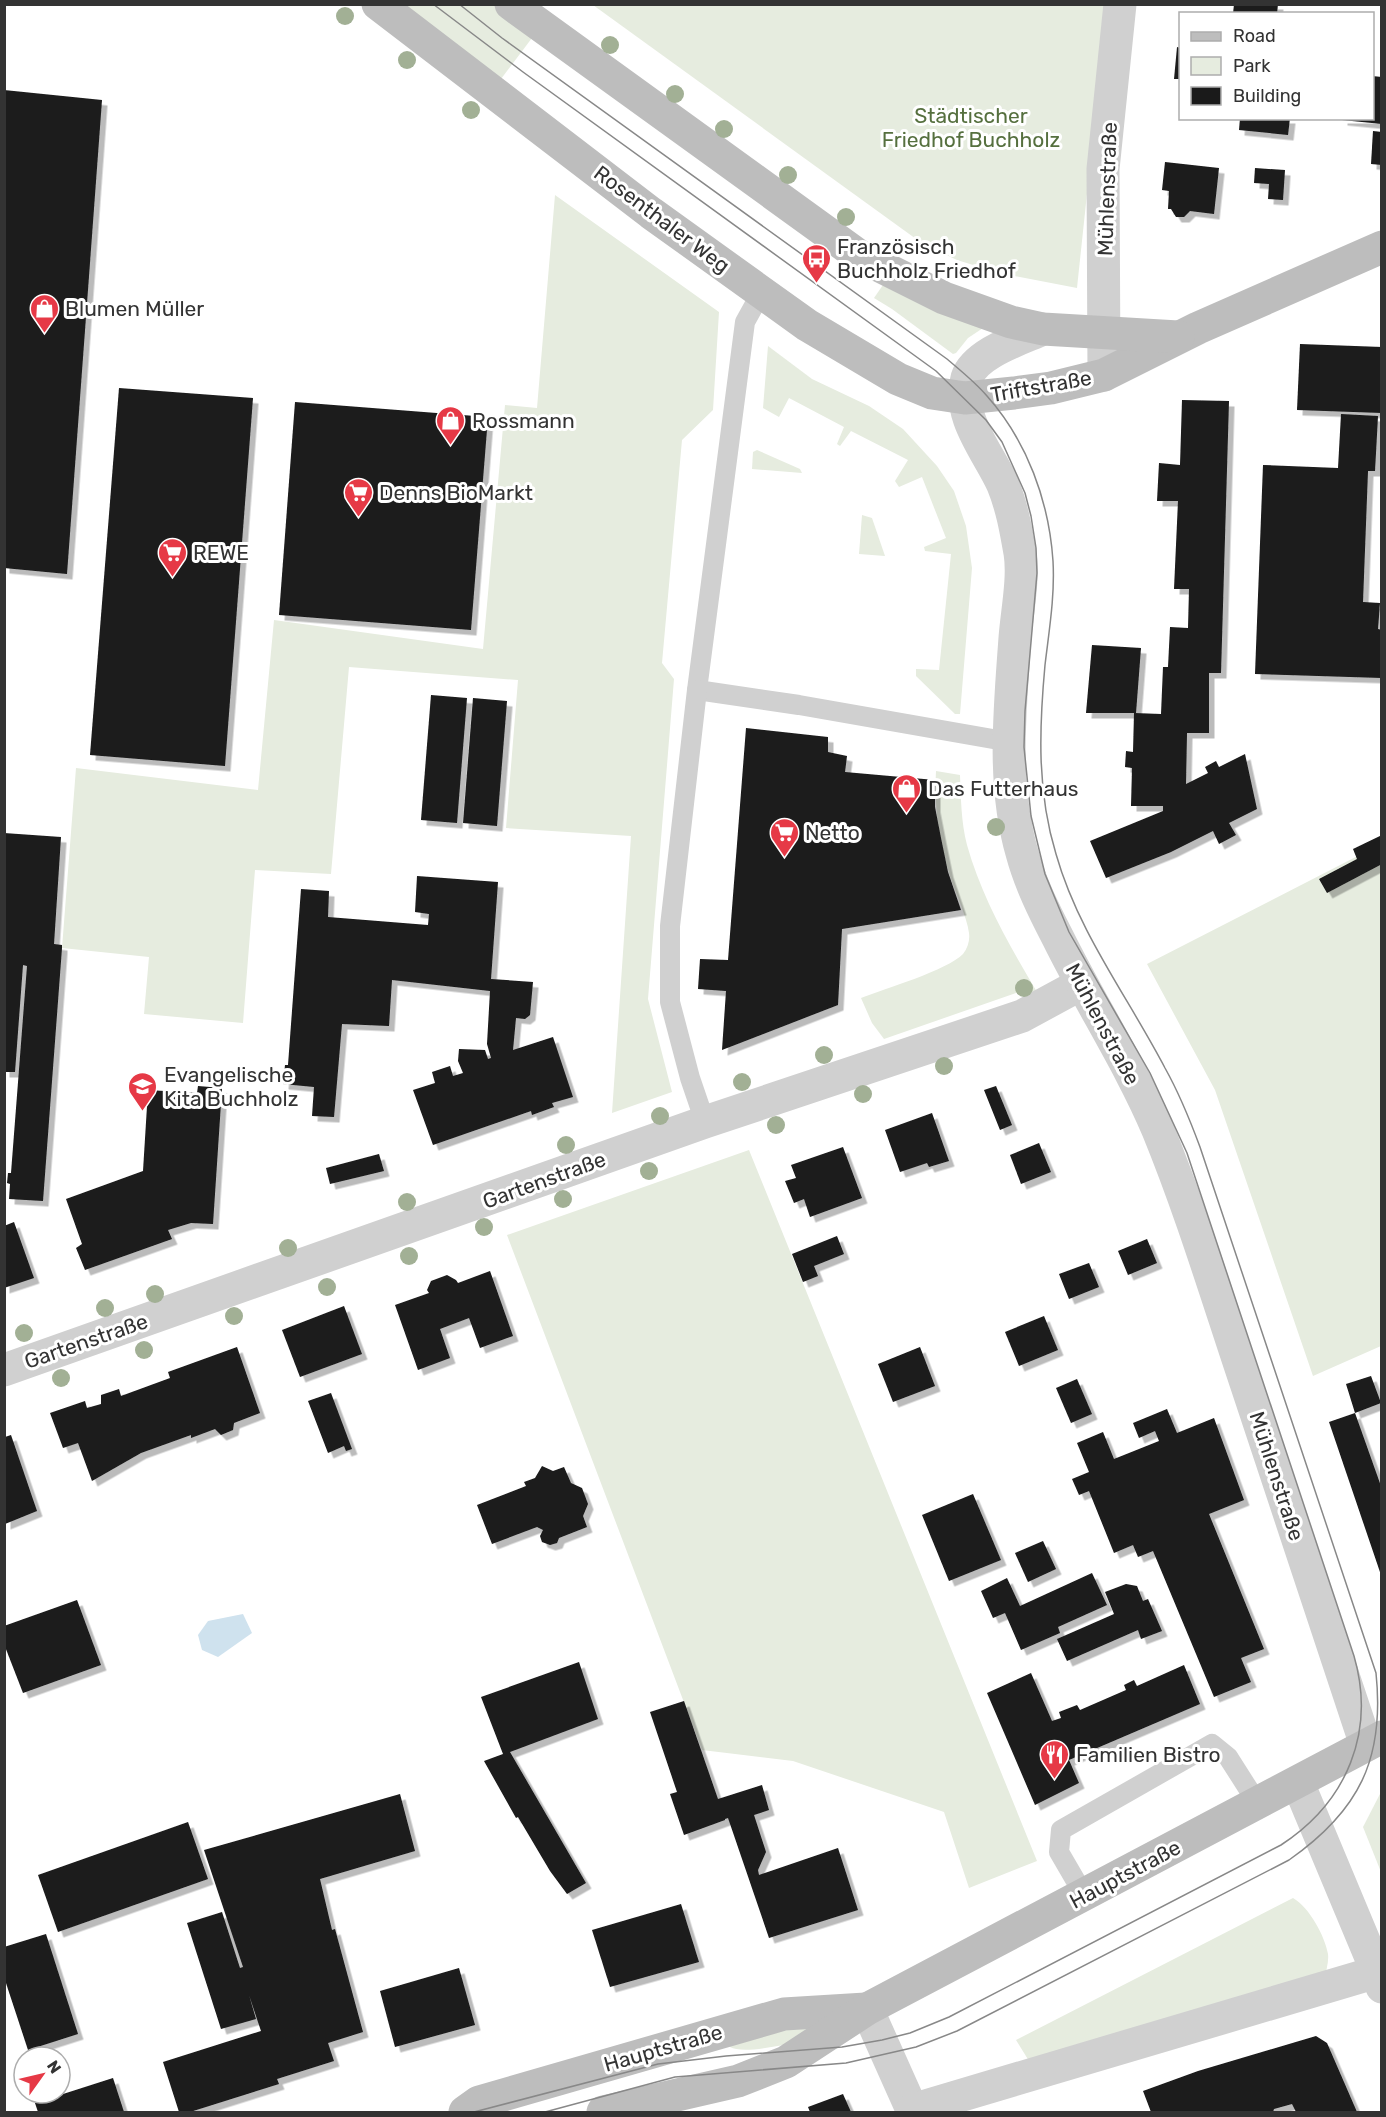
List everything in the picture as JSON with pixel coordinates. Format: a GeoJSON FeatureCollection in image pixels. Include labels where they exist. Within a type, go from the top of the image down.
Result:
{"type":"FeatureCollection","features":[{"type":"Feature","properties":{"kind":"main road","name":"Rosenthaler Weg"},"geometry":{"type":"LineString","coordinates":[[378,4],[651,213],[826,338],[898,379],[932,393],[965,398]]}},
{"type":"Feature","properties":{"kind":"main road"},"geometry":{"type":"LineString","coordinates":[[511,4],[858,255],[944,298],[1011,322],[1043,329]]}},
{"type":"Feature","properties":{"kind":"main road","name":"Triftstraße"},"geometry":{"type":"LineString","coordinates":[[965,398],[1051,388],[1104,375],[1180,337],[1382,247]]}},
{"type":"Feature","properties":{"kind":"main road","name":"Triftstraße"},"geometry":{"type":"LineString","coordinates":[[1043,329],[1180,337]]}},
{"type":"Feature","properties":{"kind":"main road","name":"Hauptstraße"},"geometry":{"type":"LineString","coordinates":[[603,2112],[651,2107],[738,2081],[786,2062],[867,2009],[1374,1741]]}},
{"type":"Feature","properties":{"kind":"main road","name":"Hauptstraße"},"geometry":{"type":"LineString","coordinates":[[465,2112],[479,2102],[784,2014],[867,2009]]}},
{"type":"Feature","properties":{"kind":"street","name":"Mühlenstraße"},"geometry":{"type":"LineString","coordinates":[[1104,375],[1106,333],[1103,169],[1120,4]]}},
{"type":"Feature","properties":{"kind":"street","name":"Mühlenstraße"},"geometry":{"type":"LineString","coordinates":[[1043,329],[988,354],[967,376],[965,398],[970,422],[1004,487],[1015,524],[1021,561],[1011,691],[1012,813],[1022,855],[1040,903],[1157,1128],[1374,1741]]}},
{"type":"Feature","properties":{"kind":"street","name":"Gartenstraße"},"geometry":{"type":"LineString","coordinates":[[4,1370],[705,1122],[1022,1016],[1081,984]]}},
{"type":"Feature","properties":{"kind":"street"},"geometry":{"type":"LineString","coordinates":[[867,2009],[913,2111],[1379,1980],[1298,1782]]}},
{"type":"Feature","properties":{"kind":"lane"},"geometry":{"type":"LineString","coordinates":[[705,1122],[690,1078],[670,1002],[670,926],[697,690],[745,322],[761,293]]}},
{"type":"Feature","properties":{"kind":"lane"},"geometry":{"type":"LineString","coordinates":[[697,690],[799,705],[1010,742]]}},
{"type":"Feature","properties":{"kind":"lane"},"geometry":{"type":"LineString","coordinates":[[1084,1895],[1059,1852],[1061,1830],[1212,1744],[1228,1757],[1258,1804]]}},
{"type":"Feature","properties":{"kind":"green space"},"geometry":{"type":"Polygon","coordinates":[[[394,5],[496,5],[535,34],[498,83],[394,5]]]}},
{"type":"Feature","properties":{"kind":"green space","name":"Städtischer Friedhof Buchholz"},"geometry":{"type":"Polygon","coordinates":[[[593,5],[1107,5],[1077,288],[999,273],[957,260],[923,244],[593,5]]]}},
{"type":"Feature","properties":{"kind":"green space"},"geometry":{"type":"Polygon","coordinates":[[[555,195],[719,312],[713,410],[682,440],[662,663],[674,679],[648,999],[672,1092],[612,1113],[631,836],[506,828],[518,680],[349,667],[331,874],[255,870],[243,1023],[144,1014],[149,957],[62,948],[76,768],[258,790],[274,620],[483,649],[505,405],[537,408],[555,195]]]}},
{"type":"Feature","properties":{"kind":"green space"},"geometry":{"type":"Polygon","coordinates":[[[885,282],[983,328],[968,338],[953,354],[874,298],[885,282]]]}},
{"type":"Feature","properties":{"kind":"green space"},"geometry":{"type":"Polygon","coordinates":[[[768,346],[812,379],[869,406],[903,429],[937,466],[954,491],[966,526],[972,568],[960,714],[955,714],[916,676],[916,669],[939,670],[951,554],[925,551],[924,547],[946,538],[922,477],[899,487],[895,481],[908,460],[851,431],[840,446],[837,444],[844,427],[789,398],[779,417],[763,408],[768,346]]]}},
{"type":"Feature","properties":{"kind":"green space"},"geometry":{"type":"Polygon","coordinates":[[[757,450],[800,469],[802,473],[752,469],[753,452],[757,450]]]}},
{"type":"Feature","properties":{"kind":"green space"},"geometry":{"type":"Polygon","coordinates":[[[862,515],[872,518],[885,556],[859,554],[862,515]]]}},
{"type":"Feature","properties":{"kind":"green space"},"geometry":{"type":"Polygon","coordinates":[[[936,771],[960,775],[964,828],[973,865],[997,921],[1037,992],[1031,995],[1016,993],[884,1039],[872,1023],[861,998],[944,966],[963,954],[969,941],[966,920],[950,876],[940,837],[936,771]]]}},
{"type":"Feature","properties":{"kind":"green space"},"geometry":{"type":"Polygon","coordinates":[[[1381,844],[1381,1346],[1313,1376],[1215,1090],[1147,964],[1381,844]]]}},
{"type":"Feature","properties":{"kind":"green space"},"geometry":{"type":"Polygon","coordinates":[[[749,1150],[1037,1861],[969,1888],[944,1812],[793,1761],[702,1750],[507,1235],[749,1150]]]}},
{"type":"Feature","properties":{"kind":"green space"},"geometry":{"type":"Polygon","coordinates":[[[1382,1792],[1381,1872],[1363,1827],[1382,1792]]]}},
{"type":"Feature","properties":{"kind":"green space"},"geometry":{"type":"Polygon","coordinates":[[[1293,1898],[1305,1908],[1324,1939],[1328,1957],[1325,1978],[1029,2061],[1016,2040],[1293,1898]]]}},
{"type":"Feature","properties":{"kind":"green space"},"geometry":{"type":"Polygon","coordinates":[[[824,2019],[806,2041],[745,2050],[730,2047],[729,2043],[824,2019]]]}},
{"type":"Feature","properties":{"kind":"water"},"geometry":{"type":"Polygon","coordinates":[[[243,1614],[252,1633],[218,1657],[202,1650],[198,1635],[208,1621],[243,1614]]]}},
{"type":"Feature","properties":{"kind":"building"},"geometry":{"type":"Polygon","coordinates":[[[1234,4],[1278,4],[1277,12],[1233,12],[1234,4]]]}},
{"type":"Feature","properties":{"kind":"building"},"geometry":{"type":"Polygon","coordinates":[[[1177,47],[1179,48],[1179,79],[1174,79],[1177,47]]]}},
{"type":"Feature","properties":{"kind":"building"},"geometry":{"type":"Polygon","coordinates":[[[1374,76],[1382,77],[1382,124],[1342,120],[1374,120],[1374,76]]]}},
{"type":"Feature","properties":{"kind":"building","name":"Blumen Müller"},"geometry":{"type":"Polygon","coordinates":[[[4,90],[102,100],[67,574],[4,568],[4,90]]]}},
{"type":"Feature","properties":{"kind":"building"},"geometry":{"type":"Polygon","coordinates":[[[1240,120],[1290,120],[1288,135],[1239,130],[1240,120]]]}},
{"type":"Feature","properties":{"kind":"building"},"geometry":{"type":"Polygon","coordinates":[[[1373,131],[1382,132],[1382,165],[1371,164],[1373,131]]]}},
{"type":"Feature","properties":{"kind":"building"},"geometry":{"type":"Polygon","coordinates":[[[1165,162],[1219,168],[1214,214],[1190,211],[1184,217],[1176,217],[1171,209],[1168,209],[1169,191],[1162,190],[1165,162]]]}},
{"type":"Feature","properties":{"kind":"building"},"geometry":{"type":"Polygon","coordinates":[[[1255,168],[1285,170],[1283,200],[1268,199],[1269,184],[1254,183],[1255,168]]]}},
{"type":"Feature","properties":{"kind":"building"},"geometry":{"type":"Polygon","coordinates":[[[1300,344],[1382,347],[1382,413],[1297,410],[1300,344]]]}},
{"type":"Feature","properties":{"kind":"building","name":"REWE"},"geometry":{"type":"Polygon","coordinates":[[[119,388],[253,398],[225,766],[90,755],[119,388]]]}},
{"type":"Feature","properties":{"kind":"building"},"geometry":{"type":"Polygon","coordinates":[[[1182,400],[1229,401],[1221,673],[1209,673],[1209,733],[1187,733],[1186,784],[1208,773],[1205,767],[1216,761],[1219,767],[1245,754],[1257,809],[1229,823],[1236,835],[1219,844],[1213,831],[1171,852],[1106,878],[1090,841],[1163,811],[1163,806],[1131,806],[1132,768],[1125,767],[1126,751],[1133,752],[1134,713],[1161,714],[1163,667],[1168,667],[1170,627],[1188,628],[1189,589],[1174,589],[1178,501],[1157,501],[1159,463],[1180,465],[1182,400]]]}},
{"type":"Feature","properties":{"kind":"building"},"geometry":{"type":"Polygon","coordinates":[[[295,402],[488,417],[471,630],[279,615],[295,402]]]}},
{"type":"Feature","properties":{"kind":"building"},"geometry":{"type":"Polygon","coordinates":[[[1341,414],[1378,416],[1375,471],[1368,471],[1363,602],[1380,603],[1378,629],[1382,630],[1382,678],[1255,674],[1263,465],[1338,468],[1341,414]]]}},
{"type":"Feature","properties":{"kind":"building"},"geometry":{"type":"Polygon","coordinates":[[[1092,645],[1141,648],[1136,713],[1086,713],[1092,645]]]}},
{"type":"Feature","properties":{"kind":"building"},"geometry":{"type":"Polygon","coordinates":[[[431,695],[467,698],[457,823],[421,820],[431,695]]]}},
{"type":"Feature","properties":{"kind":"building"},"geometry":{"type":"Polygon","coordinates":[[[473,698],[507,701],[497,826],[463,823],[473,698]]]}},
{"type":"Feature","properties":{"kind":"building"},"geometry":{"type":"Polygon","coordinates":[[[746,728],[828,737],[828,752],[847,756],[845,772],[935,780],[935,807],[941,838],[948,872],[961,910],[842,929],[838,1005],[722,1050],[726,991],[698,989],[700,959],[728,960],[746,728]]]}},
{"type":"Feature","properties":{"kind":"building"},"geometry":{"type":"Polygon","coordinates":[[[4,833],[61,837],[54,944],[62,945],[62,948],[43,1201],[9,1199],[10,1184],[7,1183],[8,1173],[11,1173],[27,966],[23,965],[15,1072],[4,1072],[4,833]]]}},
{"type":"Feature","properties":{"kind":"building"},"geometry":{"type":"Polygon","coordinates":[[[1382,835],[1382,864],[1327,893],[1319,879],[1357,859],[1353,849],[1382,835]]]}},
{"type":"Feature","properties":{"kind":"building"},"geometry":{"type":"Polygon","coordinates":[[[417,876],[498,882],[491,979],[533,982],[530,1015],[525,1019],[516,1018],[513,1050],[553,1037],[573,1097],[552,1103],[554,1107],[532,1115],[531,1111],[433,1145],[413,1090],[435,1083],[432,1072],[450,1066],[453,1076],[463,1073],[458,1061],[459,1049],[485,1050],[488,1059],[491,1058],[487,1044],[490,991],[392,980],[389,1026],[342,1024],[334,1117],[312,1116],[314,1087],[283,1084],[285,1065],[288,1065],[301,889],[329,891],[328,917],[428,925],[429,914],[415,912],[417,876]]]}},
{"type":"Feature","properties":{"kind":"building"},"geometry":{"type":"Polygon","coordinates":[[[198,1086],[222,1088],[213,1224],[191,1223],[168,1230],[172,1239],[85,1270],[76,1248],[82,1244],[66,1199],[143,1171],[148,1090],[197,1093],[198,1086]]]}},
{"type":"Feature","properties":{"kind":"building"},"geometry":{"type":"Polygon","coordinates":[[[996,1086],[1012,1125],[1000,1130],[984,1090],[996,1086]]]}},
{"type":"Feature","properties":{"kind":"building"},"geometry":{"type":"Polygon","coordinates":[[[932,1113],[949,1161],[929,1167],[927,1163],[900,1172],[885,1130],[932,1113]]]}},
{"type":"Feature","properties":{"kind":"building"},"geometry":{"type":"Polygon","coordinates":[[[1039,1143],[1051,1172],[1021,1184],[1010,1155],[1039,1143]]]}},
{"type":"Feature","properties":{"kind":"building"},"geometry":{"type":"Polygon","coordinates":[[[843,1147],[862,1198],[810,1217],[804,1199],[794,1203],[785,1181],[796,1178],[791,1165],[843,1147]]]}},
{"type":"Feature","properties":{"kind":"building"},"geometry":{"type":"Polygon","coordinates":[[[379,1154],[384,1171],[330,1184],[326,1168],[379,1154]]]}},
{"type":"Feature","properties":{"kind":"building"},"geometry":{"type":"Polygon","coordinates":[[[14,1222],[34,1278],[4,1288],[4,1226],[14,1222]]]}},
{"type":"Feature","properties":{"kind":"building"},"geometry":{"type":"Polygon","coordinates":[[[837,1236],[844,1254],[814,1266],[818,1276],[803,1282],[792,1254],[837,1236]]]}},
{"type":"Feature","properties":{"kind":"building"},"geometry":{"type":"Polygon","coordinates":[[[1147,1239],[1157,1263],[1128,1275],[1118,1251],[1147,1239]]]}},
{"type":"Feature","properties":{"kind":"building"},"geometry":{"type":"Polygon","coordinates":[[[1089,1263],[1099,1287],[1069,1299],[1059,1274],[1089,1263]]]}},
{"type":"Feature","properties":{"kind":"building"},"geometry":{"type":"Polygon","coordinates":[[[490,1271],[513,1336],[480,1348],[469,1318],[440,1329],[450,1358],[418,1370],[395,1305],[429,1293],[427,1290],[431,1281],[447,1275],[458,1283],[490,1271]]]}},
{"type":"Feature","properties":{"kind":"building"},"geometry":{"type":"Polygon","coordinates":[[[344,1306],[362,1354],[300,1377],[282,1330],[344,1306]]]}},
{"type":"Feature","properties":{"kind":"building"},"geometry":{"type":"Polygon","coordinates":[[[1044,1316],[1058,1350],[1019,1366],[1005,1332],[1044,1316]]]}},
{"type":"Feature","properties":{"kind":"building"},"geometry":{"type":"Polygon","coordinates":[[[237,1347],[260,1413],[234,1423],[233,1430],[221,1435],[215,1429],[191,1438],[191,1435],[141,1453],[92,1481],[78,1443],[63,1448],[50,1413],[85,1401],[87,1408],[101,1404],[101,1395],[119,1389],[121,1396],[170,1378],[168,1372],[237,1347]]]}},
{"type":"Feature","properties":{"kind":"building"},"geometry":{"type":"Polygon","coordinates":[[[920,1347],[935,1386],[893,1402],[878,1364],[920,1347]]]}},
{"type":"Feature","properties":{"kind":"building"},"geometry":{"type":"Polygon","coordinates":[[[1371,1376],[1381,1403],[1355,1413],[1346,1384],[1371,1376]]]}},
{"type":"Feature","properties":{"kind":"building"},"geometry":{"type":"Polygon","coordinates":[[[1077,1379],[1092,1414],[1071,1423],[1056,1388],[1077,1379]]]}},
{"type":"Feature","properties":{"kind":"building"},"geometry":{"type":"Polygon","coordinates":[[[331,1393],[352,1449],[346,1451],[344,1446],[328,1453],[308,1401],[331,1393]]]}},
{"type":"Feature","properties":{"kind":"building"},"geometry":{"type":"Polygon","coordinates":[[[1167,1409],[1177,1433],[1214,1418],[1244,1500],[1209,1514],[1264,1649],[1241,1658],[1251,1682],[1214,1697],[1153,1551],[1138,1557],[1133,1545],[1114,1553],[1089,1491],[1079,1495],[1072,1479],[1089,1472],[1077,1443],[1103,1432],[1114,1459],[1159,1441],[1155,1431],[1139,1438],[1133,1423],[1167,1409]]]}},
{"type":"Feature","properties":{"kind":"building"},"geometry":{"type":"Polygon","coordinates":[[[1355,1413],[1382,1489],[1381,1575],[1329,1422],[1355,1413]]]}},
{"type":"Feature","properties":{"kind":"building"},"geometry":{"type":"Polygon","coordinates":[[[11,1435],[37,1511],[5,1524],[5,1437],[11,1435]]]}},
{"type":"Feature","properties":{"kind":"building"},"geometry":{"type":"Polygon","coordinates":[[[542,1466],[553,1471],[564,1467],[571,1483],[582,1488],[588,1504],[583,1516],[587,1527],[559,1538],[557,1543],[550,1545],[542,1542],[540,1536],[543,1530],[537,1527],[492,1544],[477,1505],[526,1486],[524,1482],[535,1478],[542,1466]]]}},
{"type":"Feature","properties":{"kind":"building"},"geometry":{"type":"Polygon","coordinates":[[[973,1494],[1001,1560],[949,1581],[922,1515],[973,1494]]]}},
{"type":"Feature","properties":{"kind":"building"},"geometry":{"type":"Polygon","coordinates":[[[1043,1541],[1056,1569],[1028,1582],[1015,1553],[1043,1541]]]}},
{"type":"Feature","properties":{"kind":"building"},"geometry":{"type":"Polygon","coordinates":[[[1092,1573],[1107,1605],[1058,1627],[1060,1633],[1021,1650],[1005,1613],[993,1618],[981,1591],[1007,1578],[1020,1606],[1092,1573]]]}},
{"type":"Feature","properties":{"kind":"building"},"geometry":{"type":"Polygon","coordinates":[[[1126,1584],[1137,1586],[1143,1601],[1148,1599],[1162,1631],[1141,1639],[1138,1630],[1067,1661],[1057,1639],[1114,1614],[1105,1592],[1126,1584]]]}},
{"type":"Feature","properties":{"kind":"building"},"geometry":{"type":"Polygon","coordinates":[[[77,1600],[101,1665],[23,1693],[4,1644],[4,1626],[77,1600]]]}},
{"type":"Feature","properties":{"kind":"building"},"geometry":{"type":"Polygon","coordinates":[[[579,1662],[598,1719],[510,1752],[586,1883],[567,1894],[550,1871],[518,1817],[516,1818],[484,1761],[503,1754],[481,1697],[579,1662]]]}},
{"type":"Feature","properties":{"kind":"building"},"geometry":{"type":"Polygon","coordinates":[[[1184,1665],[1200,1704],[1069,1760],[1079,1783],[1035,1805],[987,1693],[1031,1673],[1052,1721],[1061,1718],[1059,1712],[1077,1705],[1080,1710],[1126,1690],[1124,1685],[1134,1680],[1137,1686],[1184,1665]]]}},
{"type":"Feature","properties":{"kind":"building"},"geometry":{"type":"Polygon","coordinates":[[[684,1701],[718,1799],[762,1785],[769,1810],[754,1815],[766,1852],[758,1870],[759,1875],[838,1848],[858,1910],[769,1938],[728,1818],[684,1835],[670,1794],[677,1792],[650,1712],[684,1701]]]}},
{"type":"Feature","properties":{"kind":"building"},"geometry":{"type":"Polygon","coordinates":[[[400,1794],[415,1851],[320,1879],[332,1930],[335,1929],[363,2032],[328,2043],[334,2061],[277,2079],[279,2084],[190,2112],[179,2112],[163,2062],[261,2031],[249,1995],[256,2019],[221,2029],[187,1923],[222,1912],[240,1968],[243,1967],[204,1850],[400,1794]]]}},
{"type":"Feature","properties":{"kind":"building"},"geometry":{"type":"Polygon","coordinates":[[[188,1822],[208,1879],[58,1932],[38,1875],[188,1822]]]}},
{"type":"Feature","properties":{"kind":"building"},"geometry":{"type":"Polygon","coordinates":[[[681,1904],[699,1962],[610,1987],[592,1930],[681,1904]]]}},
{"type":"Feature","properties":{"kind":"building"},"geometry":{"type":"Polygon","coordinates":[[[46,1934],[78,2034],[44,2045],[26,2045],[4,1977],[4,1947],[46,1934]]]}},
{"type":"Feature","properties":{"kind":"building"},"geometry":{"type":"Polygon","coordinates":[[[459,1968],[475,2025],[395,2047],[380,1991],[459,1968]]]}},
{"type":"Feature","properties":{"kind":"building"},"geometry":{"type":"Polygon","coordinates":[[[1316,2036],[1327,2043],[1357,2112],[1296,2112],[1292,2104],[1274,2109],[1273,2112],[1151,2112],[1143,2091],[1198,2071],[1316,2036]]]}},
{"type":"Feature","properties":{"kind":"building"},"geometry":{"type":"Polygon","coordinates":[[[113,2078],[124,2112],[38,2112],[36,2105],[72,2105],[72,2091],[113,2078]]]}},
{"type":"Feature","properties":{"kind":"building"},"geometry":{"type":"Polygon","coordinates":[[[843,2094],[851,2112],[810,2112],[808,2107],[843,2094]]]}},
{"type":"Feature","properties":{"kind":"tram line"},"geometry":{"type":"LineString","coordinates":[[433,4],[523,72],[936,371],[986,420],[1002,442],[1025,493],[1036,548],[1037,573],[1024,747],[1031,816],[1045,874],[1069,932],[1150,1073],[1187,1153],[1354,1656],[1360,1684],[1361,1712],[1358,1738],[1339,1786],[1304,1828],[1281,1845],[949,2017],[910,2033],[842,2047],[658,2064],[474,2112]]}},
{"type":"Feature","properties":{"kind":"tram line"},"geometry":{"type":"LineString","coordinates":[[459,4],[502,38],[947,359],[987,396],[1014,432],[1034,473],[1047,516],[1051,539],[1052,600],[1045,665],[1041,761],[1045,807],[1056,854],[1065,883],[1090,937],[1170,1077],[1196,1137],[1376,1673],[1378,1704],[1371,1757],[1350,1802],[1333,1822],[1289,1860],[957,2031],[916,2047],[846,2063],[675,2077],[545,2112]]}},
{"type":"Feature","properties":{"kind":"place","name":"Französisch Buchholz Friedhof"},"geometry":{"type":"Point","coordinates":[816,284]}},
{"type":"Feature","properties":{"kind":"place","name":"Blumen Müller"},"geometry":{"type":"Point","coordinates":[44,334]}},
{"type":"Feature","properties":{"kind":"place","name":"Rossmann"},"geometry":{"type":"Point","coordinates":[451,446]}},
{"type":"Feature","properties":{"kind":"place","name":"Denns BioMarkt"},"geometry":{"type":"Point","coordinates":[358,518]}},
{"type":"Feature","properties":{"kind":"place","name":"REWE"},"geometry":{"type":"Point","coordinates":[172,578]}},
{"type":"Feature","properties":{"kind":"place","name":"Das Futterhaus"},"geometry":{"type":"Point","coordinates":[907,814]}},
{"type":"Feature","properties":{"kind":"place","name":"Netto"},"geometry":{"type":"Point","coordinates":[784,858]}},
{"type":"Feature","properties":{"kind":"place","name":"Evangelische Kita Buchholz"},"geometry":{"type":"Point","coordinates":[143,1112]}},
{"type":"Feature","properties":{"kind":"place","name":"Familien Bistro"},"geometry":{"type":"Point","coordinates":[1055,1780]}}]}
